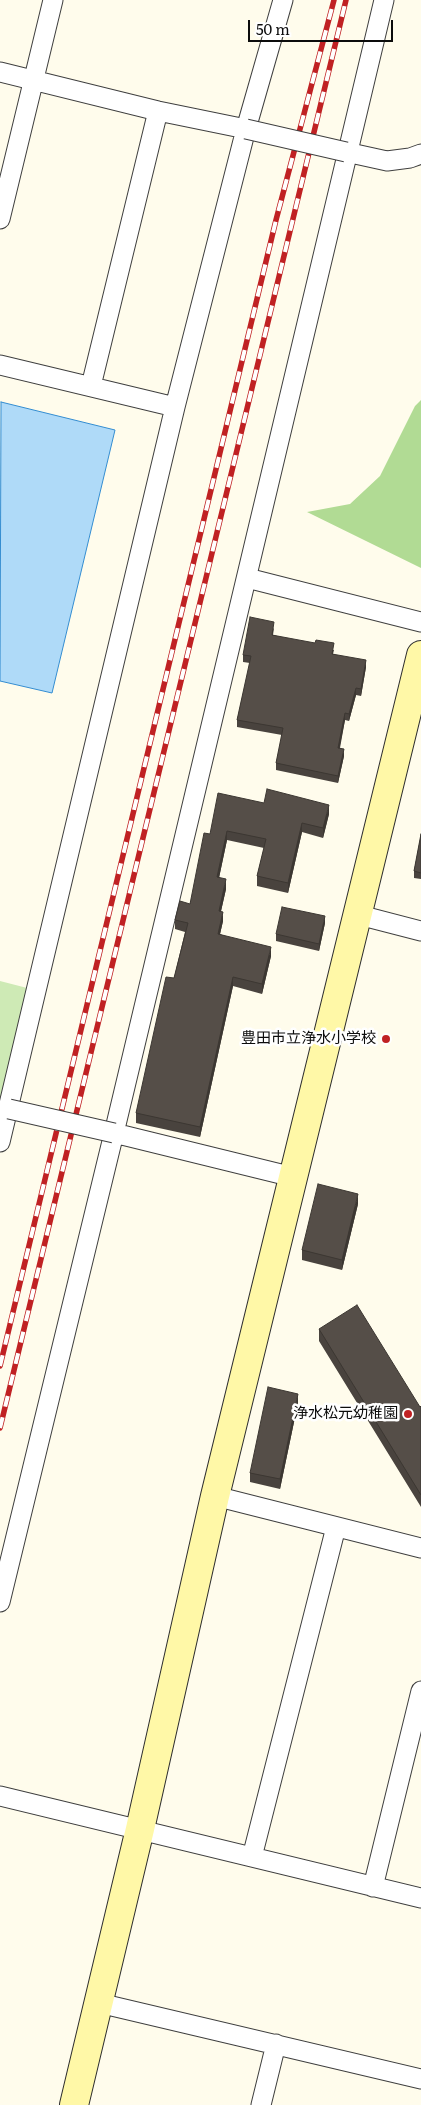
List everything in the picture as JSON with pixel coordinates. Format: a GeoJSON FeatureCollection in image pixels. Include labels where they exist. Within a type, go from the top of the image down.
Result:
{"type":"FeatureCollection","features":[{"type":"Feature","properties":{"kind":"street"},"geometry":{"type":"LineString","coordinates":[[0,219],[32,79],[53,0]]}},
{"type":"Feature","properties":{"kind":"street"},"geometry":{"type":"LineString","coordinates":[[0,1142],[5,1108],[174,407],[246,129],[283,0]]}},
{"type":"Feature","properties":{"kind":"street"},"geometry":{"type":"LineString","coordinates":[[0,1602],[114,1133],[219,687],[247,578],[346,152],[384,0]]}},
{"type":"Feature","properties":{"kind":"street"},"geometry":{"type":"LineString","coordinates":[[0,72],[158,111],[386,161],[410,158],[421,154]]}},
{"type":"Feature","properties":{"kind":"street"},"geometry":{"type":"LineString","coordinates":[[92,386],[158,111]]}},
{"type":"Feature","properties":{"kind":"street"},"geometry":{"type":"LineString","coordinates":[[0,365],[174,407]]}},
{"type":"Feature","properties":{"kind":"street"},"geometry":{"type":"LineString","coordinates":[[247,578],[421,622]]}},
{"type":"Feature","properties":{"kind":"street"},"geometry":{"type":"LineString","coordinates":[[74,2105],[140,1828],[215,1496],[359,915],[421,655]]}},
{"type":"Feature","properties":{"kind":"street"},"geometry":{"type":"LineString","coordinates":[[359,915],[421,930]]}},
{"type":"Feature","properties":{"kind":"street"},"geometry":{"type":"LineString","coordinates":[[5,1108],[293,1177]]}},
{"type":"Feature","properties":{"kind":"street"},"geometry":{"type":"LineString","coordinates":[[215,1496],[421,1548]]}},
{"type":"Feature","properties":{"kind":"street"},"geometry":{"type":"LineString","coordinates":[[252,1857],[336,1527]]}},
{"type":"Feature","properties":{"kind":"street"},"geometry":{"type":"LineString","coordinates":[[373,1886],[421,1691]]}},
{"type":"Feature","properties":{"kind":"street"},"geometry":{"type":"LineString","coordinates":[[0,1796],[140,1828],[421,1898]]}},
{"type":"Feature","properties":{"kind":"street"},"geometry":{"type":"LineString","coordinates":[[99,2003],[421,2079]]}},
{"type":"Feature","properties":{"kind":"street"},"geometry":{"type":"LineString","coordinates":[[262,2105],[276,2044]]}},
{"type":"Feature","properties":{"kind":"green space"},"geometry":{"type":"Polygon","coordinates":[[[421,400],[421,568],[307,512],[350,504],[380,476],[415,406],[421,400]]]}},
{"type":"Feature","properties":{"kind":"green space"},"geometry":{"type":"Polygon","coordinates":[[[0,981],[31,989],[5,1097],[0,1096],[0,981]]]}},
{"type":"Feature","properties":{"kind":"water"},"geometry":{"type":"Polygon","coordinates":[[[1,402],[115,430],[52,693],[0,681],[1,402]]]}},
{"type":"Feature","properties":{"kind":"building"},"geometry":{"type":"Polygon","coordinates":[[[250,617],[274,622],[272,635],[315,643],[316,640],[334,643],[332,654],[366,660],[361,689],[356,688],[349,714],[345,713],[338,748],[344,749],[338,776],[276,763],[283,728],[237,720],[251,656],[243,655],[250,617]]]}},
{"type":"Feature","properties":{"kind":"building"},"geometry":{"type":"Polygon","coordinates":[[[267,789],[329,805],[323,828],[302,823],[288,883],[257,876],[266,839],[227,831],[217,877],[226,879],[219,911],[223,912],[218,934],[271,947],[262,984],[233,977],[200,1127],[136,1113],[166,977],[174,978],[188,923],[175,920],[180,901],[190,904],[204,833],[210,834],[218,793],[264,803],[267,789]]]}},
{"type":"Feature","properties":{"kind":"building"},"geometry":{"type":"Polygon","coordinates":[[[421,834],[421,873],[414,871],[421,834]]]}},
{"type":"Feature","properties":{"kind":"building"},"geometry":{"type":"Polygon","coordinates":[[[282,907],[325,916],[319,944],[276,934],[282,907]]]}},
{"type":"Feature","properties":{"kind":"building"},"geometry":{"type":"Polygon","coordinates":[[[318,1184],[358,1194],[342,1260],[302,1250],[318,1184]]]}},
{"type":"Feature","properties":{"kind":"building"},"geometry":{"type":"Polygon","coordinates":[[[357,1305],[421,1406],[421,1495],[319,1329],[357,1305]]]}},
{"type":"Feature","properties":{"kind":"building"},"geometry":{"type":"Polygon","coordinates":[[[268,1387],[298,1394],[280,1479],[250,1473],[268,1387]]]}},
{"type":"Feature","properties":{"kind":"railway"},"geometry":{"type":"LineString","coordinates":[[0,1366],[276,220],[334,0]]}},
{"type":"Feature","properties":{"kind":"railway"},"geometry":{"type":"LineString","coordinates":[[0,1428],[346,0]]}},
{"type":"Feature","properties":{"kind":"place","name":"豊田市立浄水小学校"},"geometry":{"type":"Point","coordinates":[386,1039]}},
{"type":"Feature","properties":{"kind":"place","name":"浄水松元幼稚園"},"geometry":{"type":"Point","coordinates":[408,1414]}}]}
